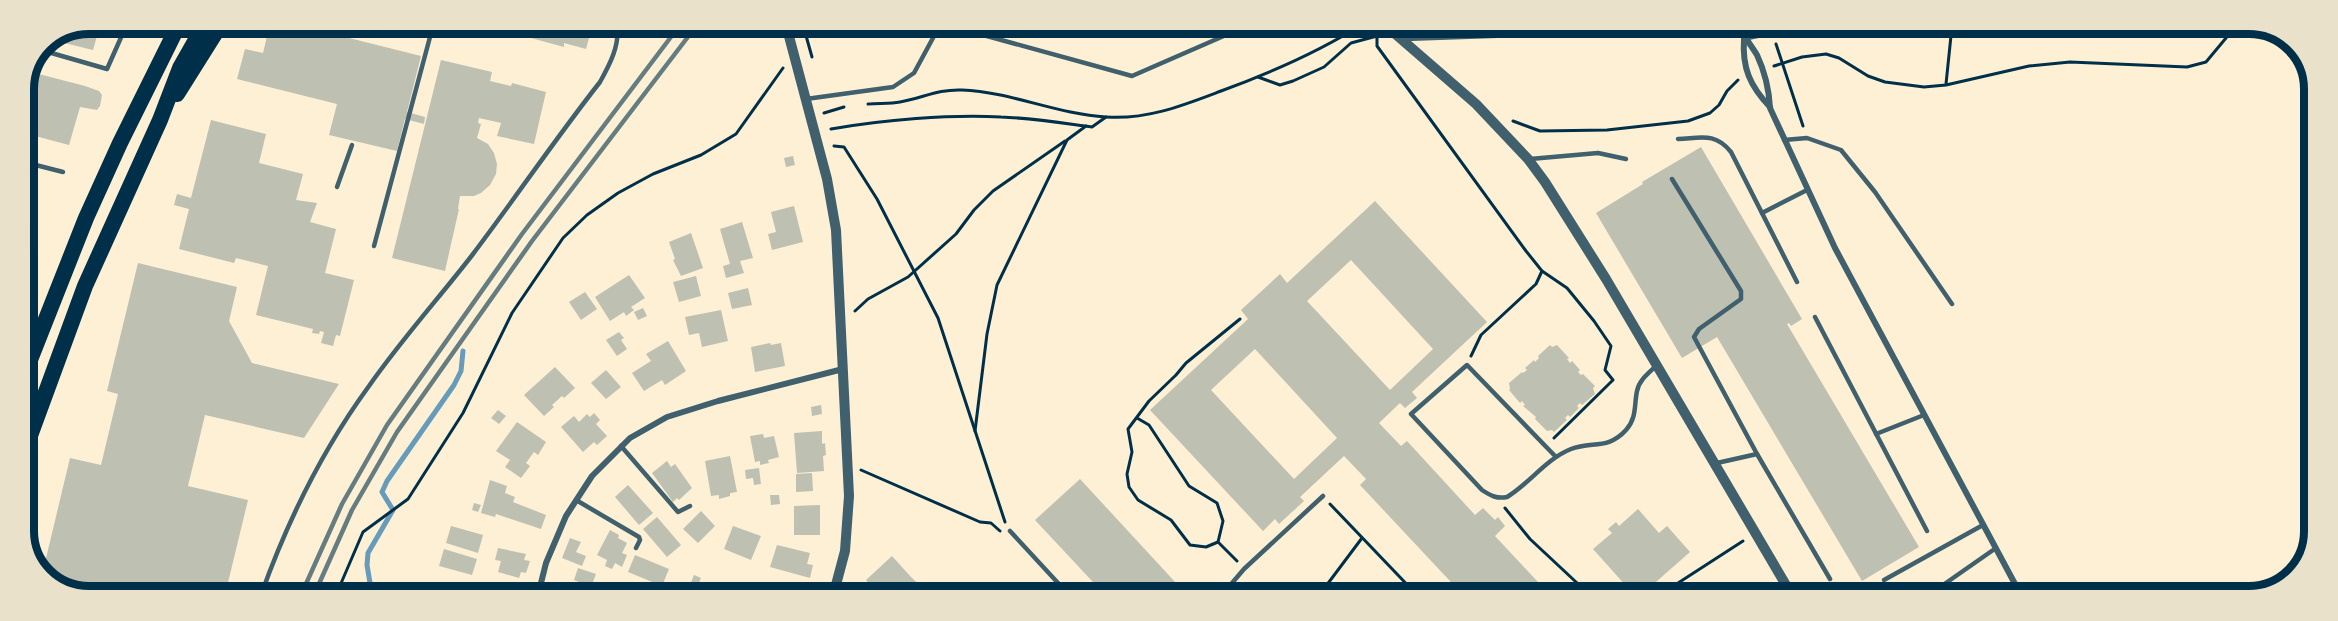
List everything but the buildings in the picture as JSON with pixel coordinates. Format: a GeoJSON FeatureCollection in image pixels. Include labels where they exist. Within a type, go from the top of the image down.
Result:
{"type":"FeatureCollection","features":[{"type":"Feature","properties":{"kind":"highway"},"geometry":{"type":"LineString","coordinates":[[35,348],[86,218],[174,34]]}},
{"type":"Feature","properties":{"kind":"highway"},"geometry":{"type":"LineString","coordinates":[[35,423],[85,286],[160,120],[180,68],[199,34]]}},
{"type":"Feature","properties":{"kind":"highway"},"geometry":{"type":"LineString","coordinates":[[160,120],[215,34]]}},
{"type":"Feature","properties":{"kind":"street"},"geometry":{"type":"LineString","coordinates":[[788,34],[827,179],[836,230],[848,516],[845,551],[836,586]]}},
{"type":"Feature","properties":{"kind":"street"},"geometry":{"type":"LineString","coordinates":[[1396,34],[1497,126],[1528,159],[1562,207],[1786,586]]}},
{"type":"Feature","properties":{"kind":"street"},"geometry":{"type":"LineString","coordinates":[[1742,34],[1743,58],[1756,93],[1770,108],[1835,248],[2016,586]]}},
{"type":"Feature","properties":{"kind":"street"},"geometry":{"type":"LineString","coordinates":[[1743,34],[1756,54],[1769,87],[1770,108]]}},
{"type":"Feature","properties":{"kind":"street"},"geometry":{"type":"LineString","coordinates":[[540,586],[546,563],[566,516],[592,476],[630,438],[667,417],[718,401],[843,369]]}},
{"type":"Feature","properties":{"kind":"lane"},"geometry":{"type":"LineString","coordinates":[[50,53],[107,69],[123,34]]}},
{"type":"Feature","properties":{"kind":"lane"},"geometry":{"type":"LineString","coordinates":[[265,586],[299,503],[361,397],[425,311],[472,255],[600,82],[608,67],[618,34]]}},
{"type":"Feature","properties":{"kind":"lane"},"geometry":{"type":"LineString","coordinates":[[806,99],[893,87],[914,74],[935,34]]}},
{"type":"Feature","properties":{"kind":"lane"},"geometry":{"type":"LineString","coordinates":[[980,34],[1132,76],[1228,34]]}},
{"type":"Feature","properties":{"kind":"lane"},"geometry":{"type":"LineString","coordinates":[[1402,39],[1521,34]]}},
{"type":"Feature","properties":{"kind":"lane"},"geometry":{"type":"LineString","coordinates":[[374,246],[430,37]]}},
{"type":"Feature","properties":{"kind":"lane"},"geometry":{"type":"LineString","coordinates":[[1678,139],[1711,137],[1724,144],[1731,152],[1797,282]]}},
{"type":"Feature","properties":{"kind":"lane"},"geometry":{"type":"LineString","coordinates":[[1785,140],[1807,138],[1841,150],[1875,192],[1952,304]]}},
{"type":"Feature","properties":{"kind":"lane"},"geometry":{"type":"LineString","coordinates":[[337,187],[352,146]]}},
{"type":"Feature","properties":{"kind":"lane"},"geometry":{"type":"LineString","coordinates":[[1528,159],[1598,153],[1626,159]]}},
{"type":"Feature","properties":{"kind":"lane"},"geometry":{"type":"LineString","coordinates":[[34,165],[63,172]]}},
{"type":"Feature","properties":{"kind":"lane"},"geometry":{"type":"LineString","coordinates":[[1672,179],[1741,291],[1741,299],[1699,329],[1694,337],[1756,454],[1830,579]]}},
{"type":"Feature","properties":{"kind":"lane"},"geometry":{"type":"LineString","coordinates":[[1762,213],[1807,190]]}},
{"type":"Feature","properties":{"kind":"lane"},"geometry":{"type":"LineString","coordinates":[[1815,317],[1927,531]]}},
{"type":"Feature","properties":{"kind":"lane"},"geometry":{"type":"LineString","coordinates":[[1556,457],[1467,365],[1411,414],[1482,490],[1490,496],[1499,498],[1517,491],[1556,457],[1580,447],[1605,445],[1616,440],[1626,431],[1635,415],[1637,390],[1642,380],[1657,365]]}},
{"type":"Feature","properties":{"kind":"lane"},"geometry":{"type":"LineString","coordinates":[[1876,434],[1924,415]]}},
{"type":"Feature","properties":{"kind":"lane"},"geometry":{"type":"LineString","coordinates":[[621,446],[678,512],[690,506]]}},
{"type":"Feature","properties":{"kind":"lane"},"geometry":{"type":"LineString","coordinates":[[1714,464],[1756,454]]}},
{"type":"Feature","properties":{"kind":"lane"},"geometry":{"type":"LineString","coordinates":[[1230,586],[1244,569],[1323,496]]}},
{"type":"Feature","properties":{"kind":"lane"},"geometry":{"type":"LineString","coordinates":[[576,500],[639,537],[636,548]]}},
{"type":"Feature","properties":{"kind":"lane"},"geometry":{"type":"LineString","coordinates":[[1884,580],[1983,525]]}},
{"type":"Feature","properties":{"kind":"lane"},"geometry":{"type":"LineString","coordinates":[[1010,531],[1061,586]]}},
{"type":"Feature","properties":{"kind":"lane"},"geometry":{"type":"LineString","coordinates":[[1942,586],[1996,548]]}},
{"type":"Feature","properties":{"kind":"path"},"geometry":{"type":"LineString","coordinates":[[806,34],[812,57]]}},
{"type":"Feature","properties":{"kind":"path"},"geometry":{"type":"LineString","coordinates":[[861,104],[898,102],[945,90],[963,90],[991,93],[1106,117],[1128,117],[1174,109],[1315,53],[1346,34]]}},
{"type":"Feature","properties":{"kind":"path"},"geometry":{"type":"LineString","coordinates":[[1773,34],[1807,138]]}},
{"type":"Feature","properties":{"kind":"path"},"geometry":{"type":"LineString","coordinates":[[1946,85],[1951,34]]}},
{"type":"Feature","properties":{"kind":"path"},"geometry":{"type":"LineString","coordinates":[[1767,69],[1816,54],[1826,54],[1839,58],[1868,76],[1885,82],[1924,87],[1946,85],[2029,66],[2070,62],[2156,67],[2199,66],[2214,56],[2230,34]]}},
{"type":"Feature","properties":{"kind":"path"},"geometry":{"type":"LineString","coordinates":[[1258,77],[1280,85],[1293,81],[1324,67],[1351,43],[1377,36],[1377,46],[1542,271],[1566,288],[1611,346],[1605,370],[1613,380],[1546,445]]}},
{"type":"Feature","properties":{"kind":"path"},"geometry":{"type":"LineString","coordinates":[[340,586],[363,532],[408,499],[463,413],[512,313],[563,237],[587,215],[618,193],[653,174],[701,154],[736,134],[784,66]]}},
{"type":"Feature","properties":{"kind":"path"},"geometry":{"type":"LineString","coordinates":[[1497,126],[1509,120],[1540,131],[1607,130],[1688,121],[1710,113],[1719,105],[1732,85],[1745,77]]}},
{"type":"Feature","properties":{"kind":"path"},"geometry":{"type":"LineString","coordinates":[[811,116],[852,105]]}},
{"type":"Feature","properties":{"kind":"path"},"geometry":{"type":"LineString","coordinates":[[831,129],[927,119],[978,117],[1027,119],[1092,127],[1106,117]]}},
{"type":"Feature","properties":{"kind":"path"},"geometry":{"type":"LineString","coordinates":[[852,313],[868,299],[897,284],[914,271],[956,234],[978,205],[993,191],[1086,126]]}},
{"type":"Feature","properties":{"kind":"path"},"geometry":{"type":"LineString","coordinates":[[975,433],[987,334],[998,285],[1066,140]]}},
{"type":"Feature","properties":{"kind":"path"},"geometry":{"type":"LineString","coordinates":[[834,146],[844,147],[878,199],[938,318],[1002,516],[1010,531],[1000,531],[991,523],[980,522],[859,469]]}},
{"type":"Feature","properties":{"kind":"path"},"geometry":{"type":"LineString","coordinates":[[1467,365],[1481,335],[1536,284],[1542,271]]}},
{"type":"Feature","properties":{"kind":"path"},"geometry":{"type":"LineString","coordinates":[[1218,542],[1206,547],[1190,545],[1171,520],[1133,495],[1129,488],[1127,474],[1132,452],[1128,429],[1149,401],[1186,363],[1240,319]]}},
{"type":"Feature","properties":{"kind":"path"},"geometry":{"type":"LineString","coordinates":[[1136,418],[1149,425],[1189,486],[1217,503],[1223,521],[1218,542]]}},
{"type":"Feature","properties":{"kind":"path"},"geometry":{"type":"LineString","coordinates":[[1323,496],[1408,586]]}},
{"type":"Feature","properties":{"kind":"path"},"geometry":{"type":"LineString","coordinates":[[1499,498],[1530,539],[1580,586]]}},
{"type":"Feature","properties":{"kind":"path"},"geometry":{"type":"LineString","coordinates":[[1674,586],[1754,534]]}},
{"type":"Feature","properties":{"kind":"path"},"geometry":{"type":"LineString","coordinates":[[1326,586],[1362,538]]}},
{"type":"Feature","properties":{"kind":"path"},"geometry":{"type":"LineString","coordinates":[[1218,542],[1244,569]]}},
{"type":"Feature","properties":{"kind":"waterway"},"geometry":{"type":"LineString","coordinates":[[370,586],[367,565],[368,553],[393,510],[382,492],[387,481],[454,385],[461,371],[463,351]]}},
{"type":"Feature","properties":{"kind":"railway"},"geometry":{"type":"LineString","coordinates":[[305,586],[342,504],[387,425],[522,234],[673,34]]}},
{"type":"Feature","properties":{"kind":"railway"},"geometry":{"type":"LineString","coordinates":[[318,586],[352,510],[397,432],[532,241],[690,34]]}}]}
